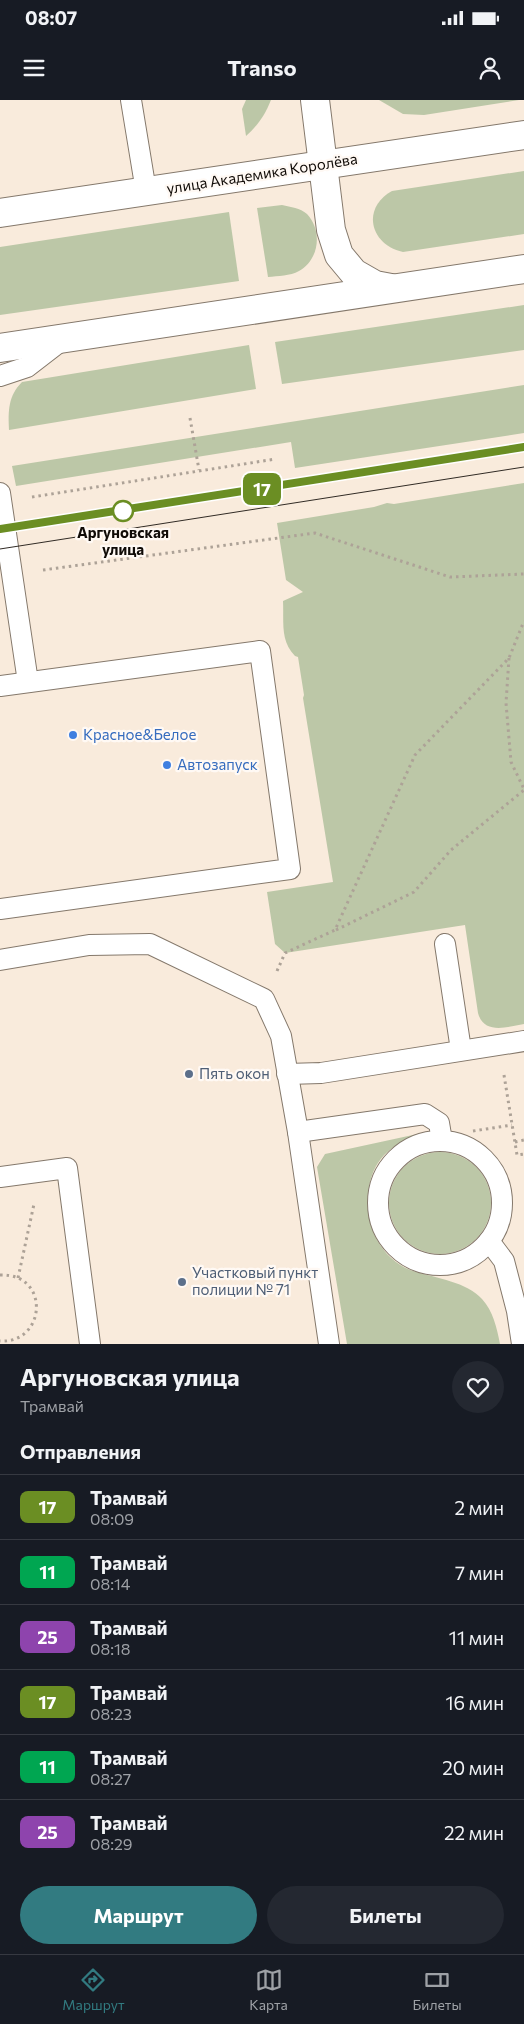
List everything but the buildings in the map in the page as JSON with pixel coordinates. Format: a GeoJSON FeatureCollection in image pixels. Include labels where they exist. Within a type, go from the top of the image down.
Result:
{"type":"FeatureCollection","features":[{"type":"Feature","properties":{"kind":"main road"},"geometry":{"type":"LineString","coordinates":[[315,100],[331,230],[339,255],[354,273],[375,285],[392,288]]}},
{"type":"Feature","properties":{"kind":"main road","name":"улица Академика Королёва"},"geometry":{"type":"LineString","coordinates":[[0,214],[524,135]]}},
{"type":"Feature","properties":{"kind":"main road"},"geometry":{"type":"LineString","coordinates":[[0,348],[524,269]]}},
{"type":"Feature","properties":{"kind":"lane"},"geometry":{"type":"LineString","coordinates":[[131,100],[146,191]]}},
{"type":"Feature","properties":{"kind":"lane"},"geometry":{"type":"LineString","coordinates":[[0,376],[27,367],[66,337]]}},
{"type":"Feature","properties":{"kind":"lane"},"geometry":{"type":"LineString","coordinates":[[1,497],[28,682]]}},
{"type":"Feature","properties":{"kind":"lane"},"geometry":{"type":"LineString","coordinates":[[0,686],[260,651],[290,869],[0,909]]}},
{"type":"Feature","properties":{"kind":"lane"},"geometry":{"type":"LineString","coordinates":[[0,960],[89,945],[150,944],[264,1000],[281,1036],[298,1132],[329,1344]]}},
{"type":"Feature","properties":{"kind":"lane"},"geometry":{"type":"LineString","coordinates":[[445,944],[461,1050]]}},
{"type":"Feature","properties":{"kind":"lane"},"geometry":{"type":"LineString","coordinates":[[287,1074],[321,1073],[524,1041]]}},
{"type":"Feature","properties":{"kind":"lane"},"geometry":{"type":"LineString","coordinates":[[298,1132],[425,1114],[439,1123],[442,1138]]}},
{"type":"Feature","properties":{"kind":"lane"},"geometry":{"type":"LineString","coordinates":[[442,1138],[461,1144],[478,1154],[492,1168],[500,1185],[502,1205],[498,1224],[489,1241],[475,1254],[466,1259],[457,1263],[438,1265],[418,1261],[401,1252],[388,1238],[380,1220],[378,1201],[381,1181],[391,1164],[405,1151],[423,1143],[442,1138]]}},
{"type":"Feature","properties":{"kind":"lane"},"geometry":{"type":"LineString","coordinates":[[0,1177],[67,1168],[90,1344]]}},
{"type":"Feature","properties":{"kind":"lane"},"geometry":{"type":"LineString","coordinates":[[489,1241],[504,1261],[517,1311],[522,1344]]}},
{"type":"Feature","properties":{"kind":"path"},"geometry":{"type":"LineString","coordinates":[[190,418],[199,470]]}},
{"type":"Feature","properties":{"kind":"path"},"geometry":{"type":"LineString","coordinates":[[1,497],[276,459]]}},
{"type":"Feature","properties":{"kind":"path"},"geometry":{"type":"LineString","coordinates":[[12,574],[315,533],[450,577],[524,574]]}},
{"type":"Feature","properties":{"kind":"path"},"geometry":{"type":"LineString","coordinates":[[335,930],[415,755],[508,658],[524,621]]}},
{"type":"Feature","properties":{"kind":"path"},"geometry":{"type":"LineString","coordinates":[[264,1000],[285,952],[414,892],[450,850],[524,790],[511,762],[506,703],[508,658]]}},
{"type":"Feature","properties":{"kind":"path"},"geometry":{"type":"LineString","coordinates":[[505,1076],[517,1155],[524,1156]]}},
{"type":"Feature","properties":{"kind":"path"},"geometry":{"type":"LineString","coordinates":[[442,1138],[512,1125]]}},
{"type":"Feature","properties":{"kind":"path"},"geometry":{"type":"LineString","coordinates":[[515,1142],[524,1140]]}},
{"type":"Feature","properties":{"kind":"path"},"geometry":{"type":"LineString","coordinates":[[18,1278],[40,1171]]}},
{"type":"Feature","properties":{"kind":"path"},"geometry":{"type":"LineString","coordinates":[[0,1275],[18,1278],[25,1282],[33,1291],[37,1302],[37,1313],[33,1324],[25,1334],[5,1343],[0,1340]]}},
{"type":"Feature","properties":{"kind":"green space"},"geometry":{"type":"Polygon","coordinates":[[[246,100],[271,100],[261,120],[246,136],[242,109],[246,100]]]}},
{"type":"Feature","properties":{"kind":"green space"},"geometry":{"type":"Polygon","coordinates":[[[379,100],[519,100],[424,115],[403,114],[379,100]]]}},
{"type":"Feature","properties":{"kind":"green space"},"geometry":{"type":"Polygon","coordinates":[[[524,171],[524,234],[403,252],[383,242],[377,234],[373,216],[376,207],[382,198],[392,191],[524,171]]]}},
{"type":"Feature","properties":{"kind":"green space"},"geometry":{"type":"Polygon","coordinates":[[[282,205],[304,212],[312,221],[317,237],[315,253],[306,266],[299,271],[288,275],[268,277],[257,208],[282,205]]]}},
{"type":"Feature","properties":{"kind":"green space"},"geometry":{"type":"Polygon","coordinates":[[[229,212],[239,281],[0,315],[0,247],[229,212]]]}},
{"type":"Feature","properties":{"kind":"green space"},"geometry":{"type":"Polygon","coordinates":[[[524,305],[524,350],[282,384],[275,342],[524,305]]]}},
{"type":"Feature","properties":{"kind":"green space"},"geometry":{"type":"Polygon","coordinates":[[[249,345],[256,389],[9,430],[11,398],[22,382],[249,345]]]}},
{"type":"Feature","properties":{"kind":"green space"},"geometry":{"type":"Polygon","coordinates":[[[524,385],[524,433],[295,468],[291,442],[16,486],[12,466],[524,385]]]}},
{"type":"Feature","properties":{"kind":"green space"},"geometry":{"type":"Polygon","coordinates":[[[524,483],[524,1024],[497,1028],[485,1024],[478,1013],[465,925],[285,953],[275,944],[267,892],[333,882],[298,657],[290,650],[284,631],[283,601],[303,592],[286,580],[277,523],[374,507],[387,503],[394,504],[524,483]]]}},
{"type":"Feature","properties":{"kind":"green space"},"geometry":{"type":"Polygon","coordinates":[[[422,1133],[395,1146],[387,1152],[376,1167],[369,1187],[368,1214],[371,1226],[383,1250],[403,1267],[460,1285],[476,1293],[492,1314],[500,1344],[347,1344],[317,1167],[325,1154],[422,1133]]]}},
{"type":"Feature","properties":{"kind":"green space"},"geometry":{"type":"Polygon","coordinates":[[[440,1152],[459,1156],[476,1167],[487,1184],[491,1203],[487,1222],[476,1239],[459,1250],[440,1254],[421,1250],[404,1239],[393,1222],[389,1203],[393,1184],[404,1167],[421,1156],[440,1152]]]}},
{"type":"Feature","properties":{"kind":"tram line"},"geometry":{"type":"LineString","coordinates":[[0,529],[524,447]]}},
{"type":"Feature","properties":{"kind":"tram line","name":"17"},"geometry":{"type":"LineString","coordinates":[[0,529],[524,447]]}},
{"type":"Feature","properties":{"kind":"tram line"},"geometry":{"type":"LineString","coordinates":[[0,549],[524,467]]}},
{"type":"Feature","properties":{"kind":"place","name":"Аргуновская улица"},"geometry":{"type":"Point","coordinates":[123,511]}},
{"type":"Feature","properties":{"kind":"place","name":"Красное&Белое"},"geometry":{"type":"Point","coordinates":[73,735]}},
{"type":"Feature","properties":{"kind":"place","name":"Автозапуск"},"geometry":{"type":"Point","coordinates":[167,765]}},
{"type":"Feature","properties":{"kind":"place","name":"Пять окон"},"geometry":{"type":"Point","coordinates":[189,1074]}},
{"type":"Feature","properties":{"kind":"place","name":"Участковый пункт полиции № 71"},"geometry":{"type":"Point","coordinates":[182,1282]}}]}
